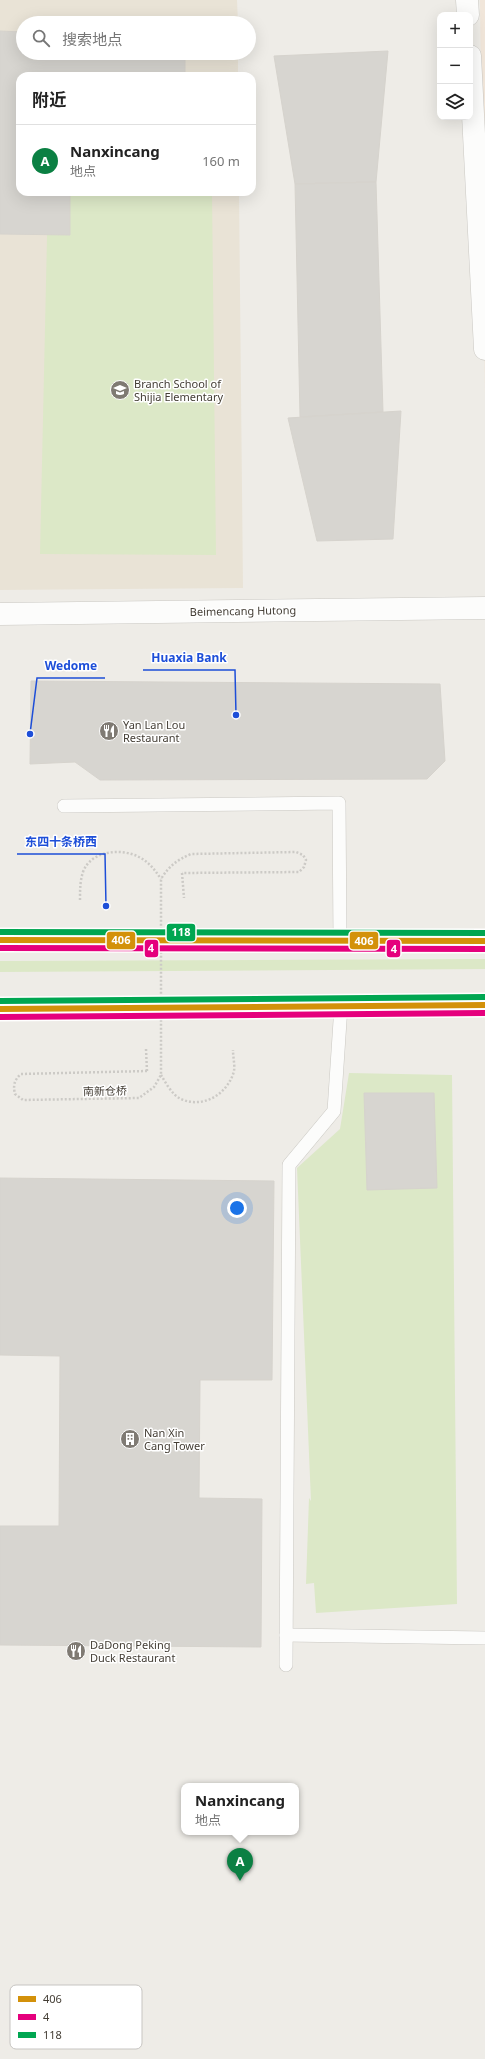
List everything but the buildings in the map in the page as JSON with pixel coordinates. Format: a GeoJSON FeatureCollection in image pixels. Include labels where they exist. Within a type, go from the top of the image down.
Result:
{"type":"FeatureCollection","features":[{"type":"Feature","properties":{"kind":"main road"},"geometry":{"type":"LineString","coordinates":[[0,940],[485,941]]}},
{"type":"Feature","properties":{"kind":"main road"},"geometry":{"type":"LineString","coordinates":[[0,1009],[485,1005]]}},
{"type":"Feature","properties":{"kind":"street"},"geometry":{"type":"LineString","coordinates":[[467,0],[468,12]]}},
{"type":"Feature","properties":{"kind":"street"},"geometry":{"type":"LineString","coordinates":[[471,84],[485,349]]}},
{"type":"Feature","properties":{"kind":"street","name":"Beimencang Hutong"},"geometry":{"type":"LineString","coordinates":[[0,614],[485,608]]}},
{"type":"Feature","properties":{"kind":"lane"},"geometry":{"type":"LineString","coordinates":[[64,806],[339,802],[340,941]]}},
{"type":"Feature","properties":{"kind":"lane"},"geometry":{"type":"LineString","coordinates":[[286,1665],[289,1165],[334,1111],[341,1006]]}},
{"type":"Feature","properties":{"kind":"lane"},"geometry":{"type":"LineString","coordinates":[[286,1635],[485,1638]]}},
{"type":"Feature","properties":{"kind":"path"},"geometry":{"type":"LineString","coordinates":[[80,900],[80,883],[83,871],[90,861],[101,854],[114,851],[128,852],[141,858],[152,867],[161,879]]}},
{"type":"Feature","properties":{"kind":"path"},"geometry":{"type":"LineString","coordinates":[[184,898],[182,873],[299,872],[304,867],[306,860],[303,855],[296,852],[191,854],[176,860],[167,869],[161,879],[161,1075],[170,1090],[180,1099],[193,1101],[210,1100],[230,1082],[234,1070],[233,1050]]}},
{"type":"Feature","properties":{"kind":"path","name":"南新仓桥"},"geometry":{"type":"LineString","coordinates":[[146,1049],[146,1071],[21,1074],[16,1078],[13,1087],[15,1094],[23,1100],[139,1098],[154,1087],[161,1075]]}},
{"type":"Feature","properties":{"kind":"shaded area","name":"Branch School of Shijia Elementary"},"geometry":{"type":"Polygon","coordinates":[[[0,0],[237,0],[238,16],[16,16],[16,60],[238,60],[238,72],[16,72],[16,196],[239,196],[243,588],[0,590],[0,0]]]}},
{"type":"Feature","properties":{"kind":"shaded area"},"geometry":{"type":"Polygon","coordinates":[[[480,0],[485,0],[485,394],[480,0]]]}},
{"type":"Feature","properties":{"kind":"green space"},"geometry":{"type":"Polygon","coordinates":[[[48,196],[212,196],[216,555],[40,554],[48,196]]]}},
{"type":"Feature","properties":{"kind":"green space"},"geometry":{"type":"Polygon","coordinates":[[[485,959],[485,969],[0,972],[0,961],[485,959]]]}},
{"type":"Feature","properties":{"kind":"green space"},"geometry":{"type":"Polygon","coordinates":[[[349,1073],[452,1075],[457,1604],[316,1613],[314,1583],[306,1584],[309,1498],[311,1501],[297,1168],[340,1129],[349,1073]]]}},
{"type":"Feature","properties":{"kind":"transit line","name":"118"},"geometry":{"type":"LineString","coordinates":[[0,932],[485,933]]}},
{"type":"Feature","properties":{"kind":"transit line","name":"406"},"geometry":{"type":"LineString","coordinates":[[0,940],[485,941]]}},
{"type":"Feature","properties":{"kind":"transit line","name":"4"},"geometry":{"type":"LineString","coordinates":[[0,948],[485,949]]}},
{"type":"Feature","properties":{"kind":"transit line","name":"118"},"geometry":{"type":"LineString","coordinates":[[0,1001],[485,997]]}},
{"type":"Feature","properties":{"kind":"transit line","name":"406"},"geometry":{"type":"LineString","coordinates":[[0,1009],[485,1005]]}},
{"type":"Feature","properties":{"kind":"transit line","name":"4"},"geometry":{"type":"LineString","coordinates":[[0,1017],[485,1013]]}},
{"type":"Feature","properties":{"kind":"place","name":"Branch School of Shijia Elementary"},"geometry":{"type":"Point","coordinates":[120,390]}},
{"type":"Feature","properties":{"kind":"place","name":"Huaxia Bank"},"geometry":{"type":"Point","coordinates":[236,715]}},
{"type":"Feature","properties":{"kind":"place","name":"Yan Lan Lou Restaurant"},"geometry":{"type":"Point","coordinates":[109,731]}},
{"type":"Feature","properties":{"kind":"place","name":"Wedome"},"geometry":{"type":"Point","coordinates":[30,734]}},
{"type":"Feature","properties":{"kind":"place","name":"东四十条桥西"},"geometry":{"type":"Point","coordinates":[106,906]}},
{"type":"Feature","properties":{"kind":"place","name":"Nan Xin Cang Tower"},"geometry":{"type":"Point","coordinates":[130,1439]}},
{"type":"Feature","properties":{"kind":"place","name":"DaDong Peking Duck Restaurant"},"geometry":{"type":"Point","coordinates":[76,1651]}},
{"type":"Feature","properties":{"kind":"place","name":"Nanxincang"},"geometry":{"type":"Point","coordinates":[240,1881]}}]}
